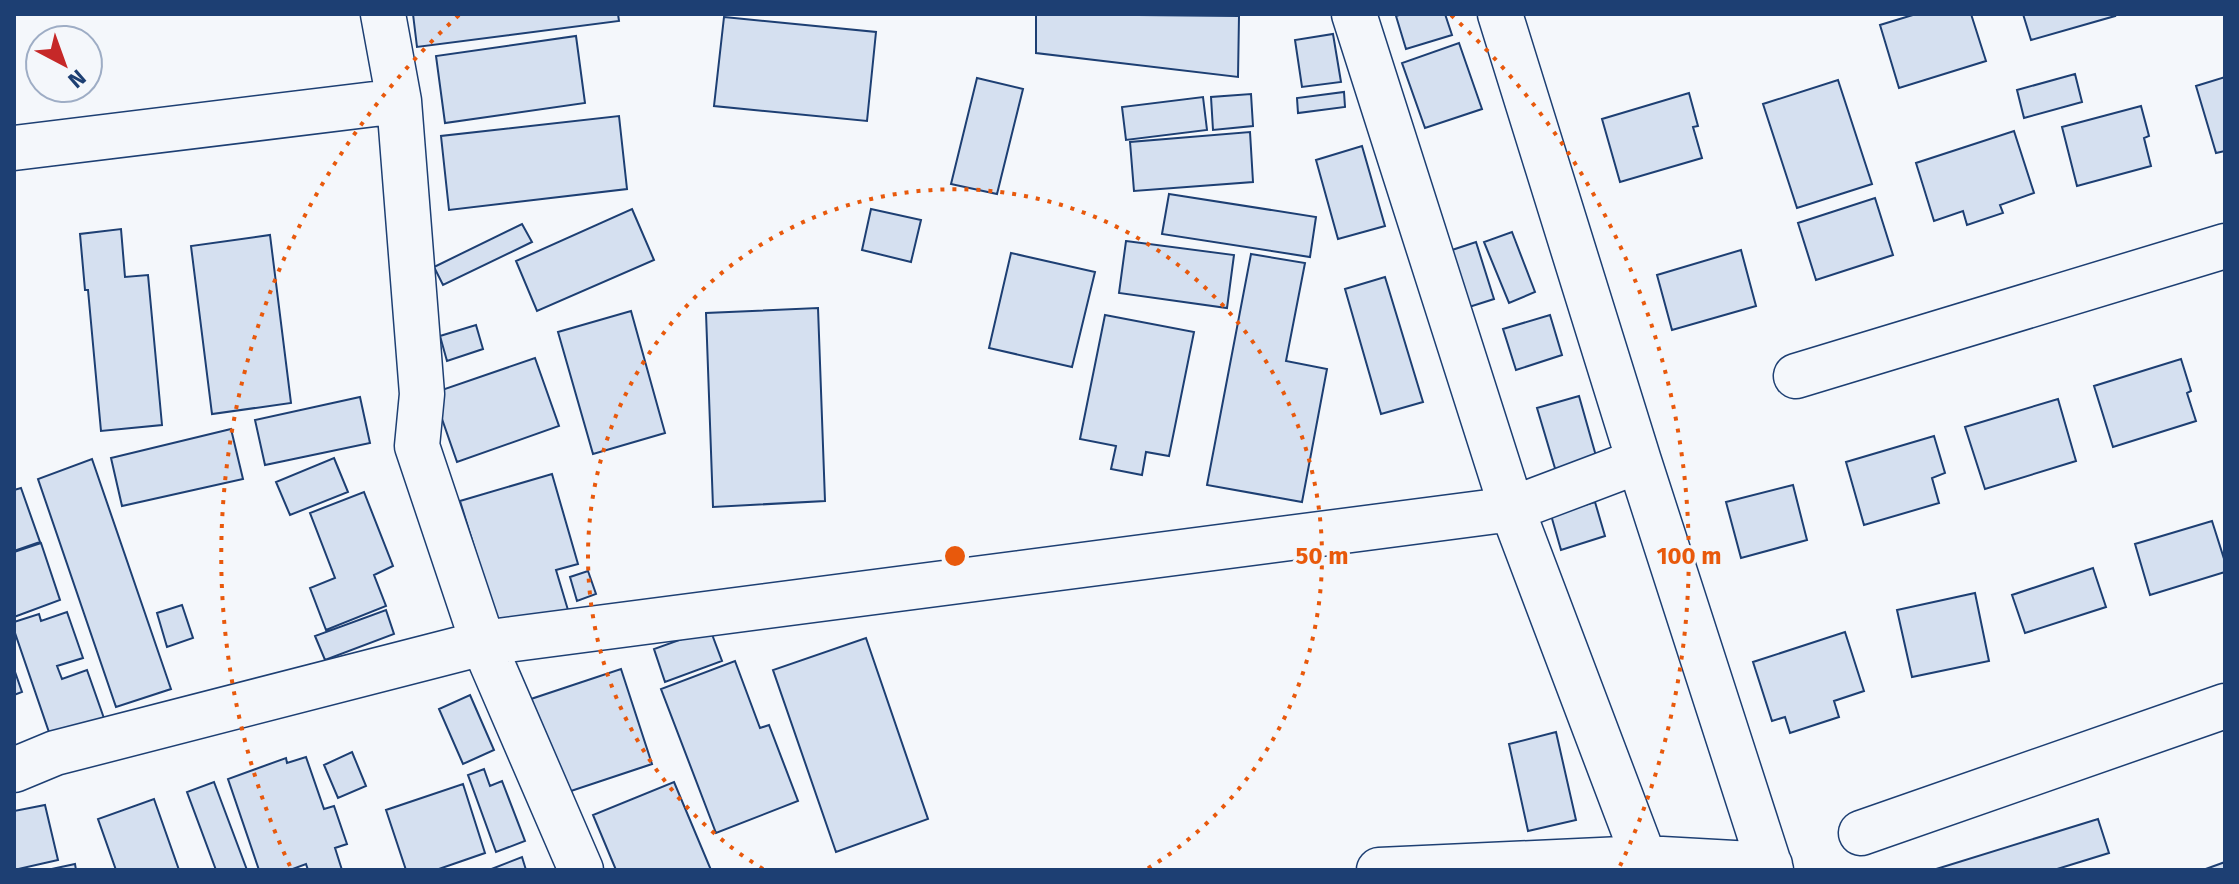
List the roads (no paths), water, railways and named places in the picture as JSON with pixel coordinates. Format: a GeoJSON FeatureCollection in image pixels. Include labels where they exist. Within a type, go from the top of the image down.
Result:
{"type":"FeatureCollection","features":[{"type":"Feature","properties":{"kind":"street"},"geometry":{"type":"LineString","coordinates":[[383,14],[399,101],[422,394],[417,446],[483,643],[581,870]]}},
{"type":"Feature","properties":{"kind":"street"},"geometry":{"type":"LineString","coordinates":[[1354,14],[1512,509],[1647,864]]}},
{"type":"Feature","properties":{"kind":"street"},"geometry":{"type":"LineString","coordinates":[[1379,870],[1647,864],[1770,867],[1500,14]]}},
{"type":"Feature","properties":{"kind":"street"},"geometry":{"type":"LineString","coordinates":[[14,148],[399,101]]}},
{"type":"Feature","properties":{"kind":"street"},"geometry":{"type":"LineString","coordinates":[[1796,376],[2225,246]]}},
{"type":"Feature","properties":{"kind":"street"},"geometry":{"type":"LineString","coordinates":[[14,770],[55,753],[483,643],[1512,509],[1639,461]]}},
{"type":"Feature","properties":{"kind":"street"},"geometry":{"type":"LineString","coordinates":[[1861,833],[2225,706]]}}]}
